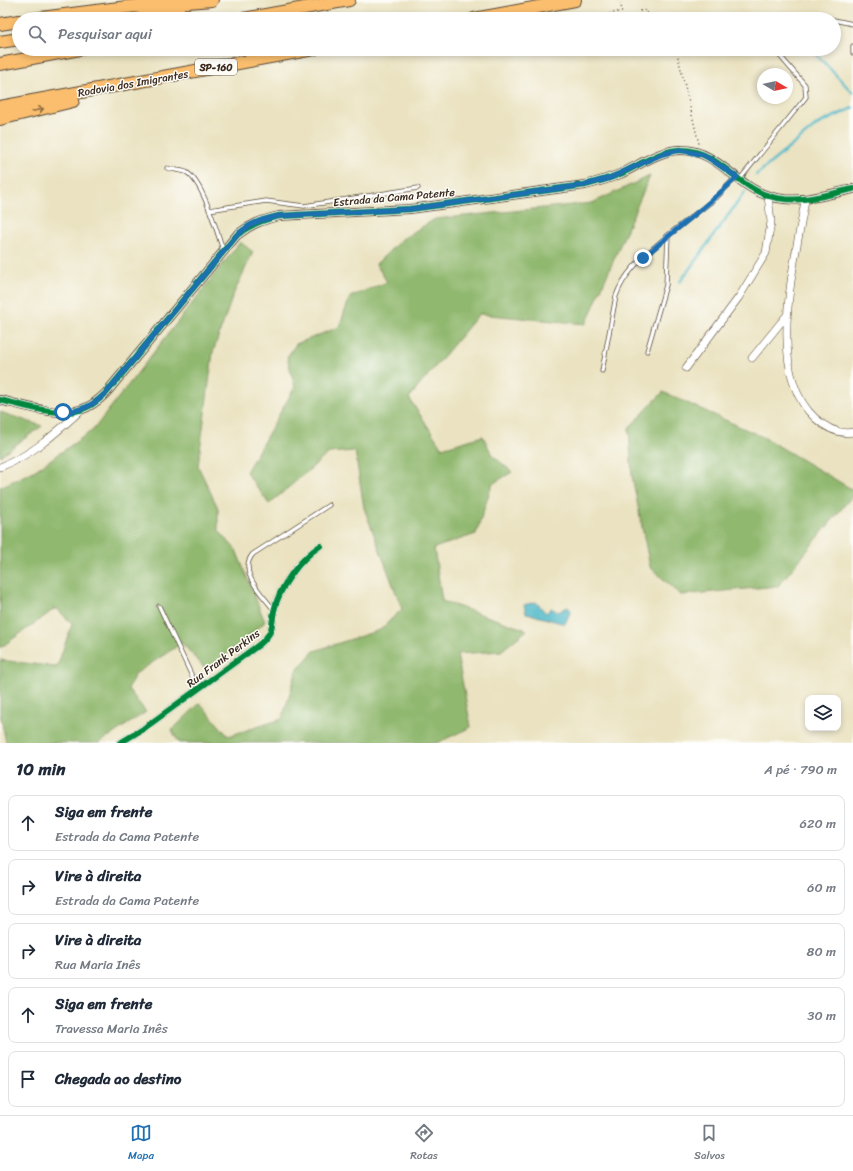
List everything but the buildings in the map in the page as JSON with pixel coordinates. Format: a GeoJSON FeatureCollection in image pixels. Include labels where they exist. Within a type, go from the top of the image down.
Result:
{"type":"FeatureCollection","features":[{"type":"Feature","properties":{"kind":"highway"},"geometry":{"type":"LineString","coordinates":[[88,12],[127,7],[213,0]]}},
{"type":"Feature","properties":{"kind":"highway"},"geometry":{"type":"LineString","coordinates":[[164,12],[213,0]]}},
{"type":"Feature","properties":{"kind":"highway"},"geometry":{"type":"LineString","coordinates":[[282,12],[350,0]]}},
{"type":"Feature","properties":{"kind":"highway"},"geometry":{"type":"LineString","coordinates":[[511,12],[575,0]]}},
{"type":"Feature","properties":{"kind":"highway"},"geometry":{"type":"LineString","coordinates":[[0,24],[12,22]]}},
{"type":"Feature","properties":{"kind":"highway"},"geometry":{"type":"LineString","coordinates":[[0,42],[12,40]]}},
{"type":"Feature","properties":{"kind":"highway"},"geometry":{"type":"LineString","coordinates":[[0,64],[43,56]]}},
{"type":"Feature","properties":{"kind":"highway","name":"Rodovia dos Imigrantes"},"geometry":{"type":"LineString","coordinates":[[0,107],[277,56]]}},
{"type":"Feature","properties":{"kind":"highway"},"geometry":{"type":"LineString","coordinates":[[0,119],[81,99],[118,86]]}},
{"type":"Feature","properties":{"kind":"street","name":"Estrada da Cama Patente"},"geometry":{"type":"LineString","coordinates":[[0,400],[63,412],[80,411],[96,403],[106,393],[223,251],[250,225],[262,220],[279,216],[410,209],[585,185],[610,178],[672,151],[684,150],[697,152],[710,158],[768,196],[793,200],[805,200],[853,189]]}},
{"type":"Feature","properties":{"kind":"street"},"geometry":{"type":"LineString","coordinates":[[686,368],[743,291],[766,253],[771,222],[768,196]]}},
{"type":"Feature","properties":{"kind":"street"},"geometry":{"type":"LineString","coordinates":[[805,200],[787,315],[787,358],[792,379],[801,400],[810,413],[832,430],[839,433],[853,432]]}},
{"type":"Feature","properties":{"kind":"street"},"geometry":{"type":"LineString","coordinates":[[752,358],[787,315]]}},
{"type":"Feature","properties":{"kind":"street"},"geometry":{"type":"LineString","coordinates":[[0,467],[19,460],[45,443],[80,411]]}},
{"type":"Feature","properties":{"kind":"street","name":"Rua Frank Perkins"},"geometry":{"type":"LineString","coordinates":[[120,743],[143,729],[198,690],[268,636],[274,624],[274,611],[284,588],[301,560],[320,546]]}},
{"type":"Feature","properties":{"kind":"lane"},"geometry":{"type":"LineString","coordinates":[[841,21],[853,24]]}},
{"type":"Feature","properties":{"kind":"lane"},"geometry":{"type":"LineString","coordinates":[[853,46],[853,54]]}},
{"type":"Feature","properties":{"kind":"lane"},"geometry":{"type":"LineString","coordinates":[[602,371],[616,296],[620,284],[634,267],[668,235],[739,178],[806,97],[805,85],[780,56]]}},
{"type":"Feature","properties":{"kind":"lane"},"geometry":{"type":"LineString","coordinates":[[167,168],[186,173],[196,181],[209,210],[223,251]]}},
{"type":"Feature","properties":{"kind":"lane"},"geometry":{"type":"LineString","coordinates":[[209,210],[262,201],[304,206],[418,188]]}},
{"type":"Feature","properties":{"kind":"lane"},"geometry":{"type":"LineString","coordinates":[[647,351],[666,285],[668,235]]}},
{"type":"Feature","properties":{"kind":"lane"},"geometry":{"type":"LineString","coordinates":[[274,611],[249,576],[247,570],[249,558],[329,505]]}},
{"type":"Feature","properties":{"kind":"lane"},"geometry":{"type":"LineString","coordinates":[[159,606],[198,690]]}},
{"type":"Feature","properties":{"kind":"path"},"geometry":{"type":"LineString","coordinates":[[617,12],[622,11],[620,0]]}},
{"type":"Feature","properties":{"kind":"path"},"geometry":{"type":"LineString","coordinates":[[678,56],[699,146],[697,152]]}},
{"type":"Feature","properties":{"kind":"green space"},"geometry":{"type":"Polygon","coordinates":[[[650,176],[586,324],[479,314],[409,398],[442,448],[483,436],[492,455],[512,472],[492,484],[476,534],[434,548],[442,601],[527,630],[501,651],[457,654],[471,727],[437,743],[179,743],[172,730],[200,703],[228,736],[282,719],[297,670],[314,651],[380,630],[402,609],[364,508],[355,451],[329,453],[269,504],[246,472],[295,387],[287,357],[296,344],[339,327],[350,297],[387,282],[376,264],[402,239],[435,219],[592,203],[650,176]]]}},
{"type":"Feature","properties":{"kind":"green space"},"geometry":{"type":"Polygon","coordinates":[[[240,242],[253,252],[233,295],[213,352],[198,466],[218,508],[218,530],[236,550],[265,622],[207,671],[182,643],[135,674],[128,689],[146,712],[99,743],[6,743],[0,712],[0,660],[57,667],[72,624],[56,608],[0,648],[0,487],[34,471],[93,430],[240,242]]]}},
{"type":"Feature","properties":{"kind":"green space"},"geometry":{"type":"Polygon","coordinates":[[[663,392],[765,438],[853,490],[853,495],[778,586],[681,595],[650,567],[632,476],[629,428],[663,392]]]}},
{"type":"Feature","properties":{"kind":"green space"},"geometry":{"type":"Polygon","coordinates":[[[0,412],[42,426],[0,456],[0,412]]]}},
{"type":"Feature","properties":{"kind":"water"},"geometry":{"type":"Polygon","coordinates":[[[536,602],[546,613],[551,608],[558,612],[568,607],[571,610],[565,624],[526,613],[524,605],[536,602]]]}},
{"type":"Feature","properties":{"kind":"waterway"},"geometry":{"type":"LineString","coordinates":[[818,56],[853,93]]}},
{"type":"Feature","properties":{"kind":"waterway"},"geometry":{"type":"LineString","coordinates":[[756,175],[818,124],[853,108]]}},
{"type":"Feature","properties":{"kind":"waterway"},"geometry":{"type":"LineString","coordinates":[[680,282],[745,192]]}},
{"type":"Feature","properties":{"kind":"cycle path"},"geometry":{"type":"LineString","coordinates":[[0,400],[40,410],[61,412],[71,412],[88,407],[106,393],[237,235],[257,223],[279,216],[410,209],[585,185],[620,174],[658,155],[674,150],[694,152],[706,156],[747,185],[769,196],[780,199],[790,200],[811,198],[853,189]]}},
{"type":"Feature","properties":{"kind":"cycle path"},"geometry":{"type":"LineString","coordinates":[[120,743],[143,729],[260,644],[270,632],[274,611],[285,583],[305,558],[320,546]]}},
{"type":"Feature","properties":{"kind":"route"},"geometry":{"type":"LineString","coordinates":[[63,412],[80,411],[96,403],[106,393],[237,235],[250,225],[262,220],[279,216],[410,209],[585,185],[610,178],[662,154],[680,150],[697,152],[704,155],[737,177],[716,198],[668,235],[643,258]]}}]}
